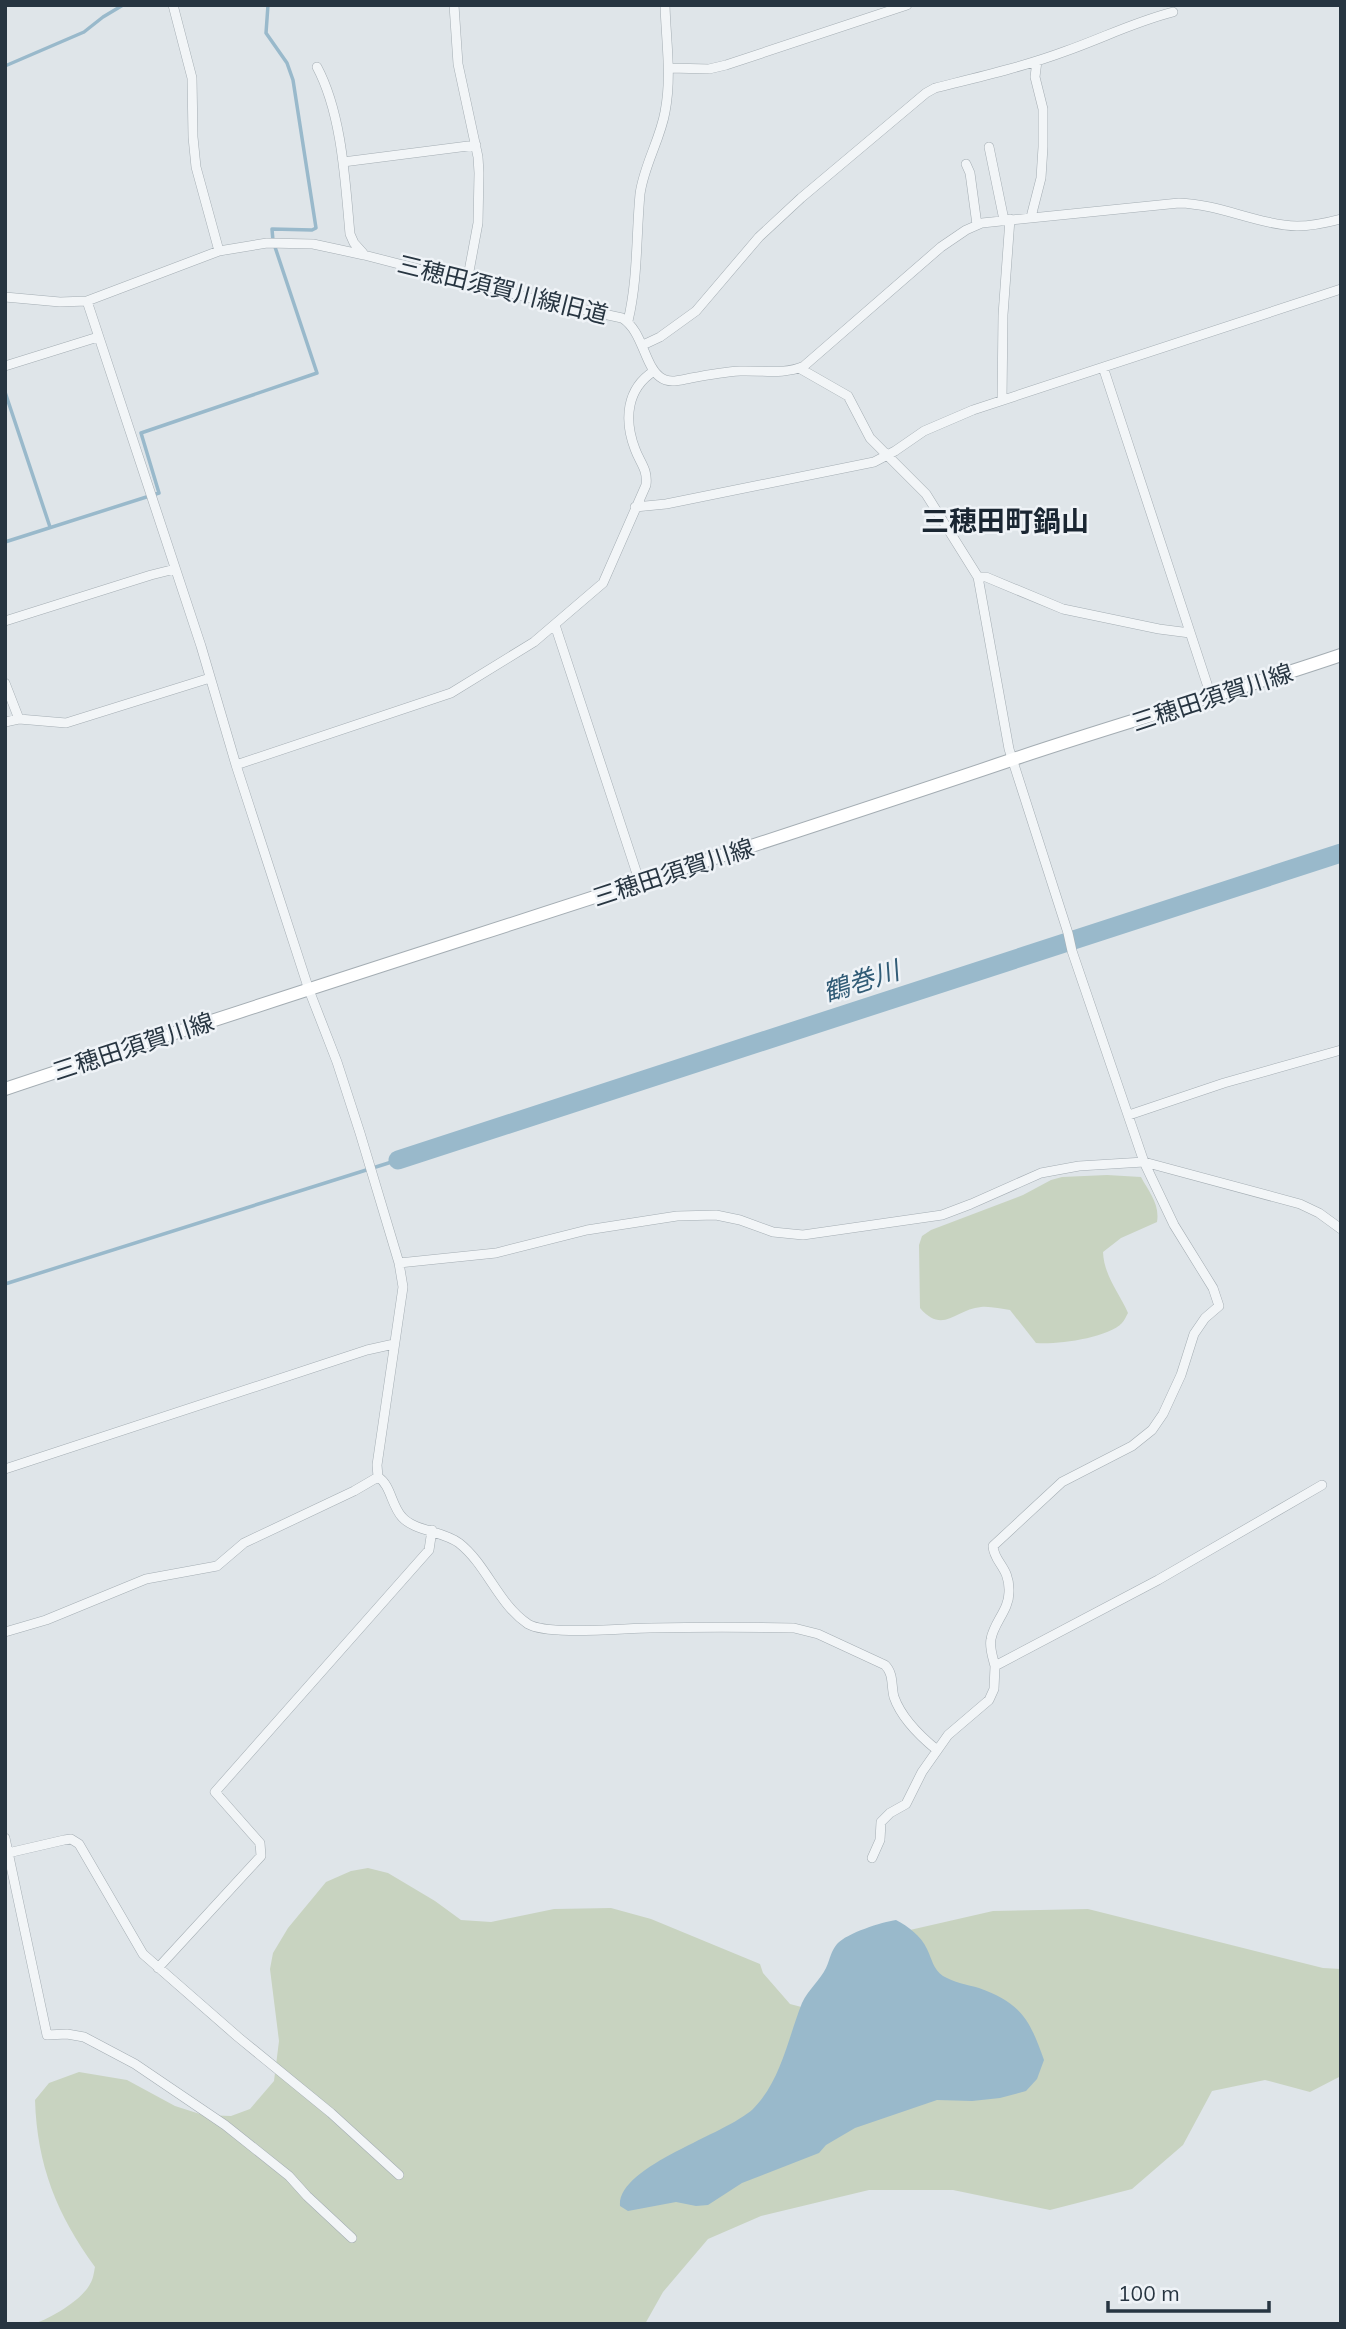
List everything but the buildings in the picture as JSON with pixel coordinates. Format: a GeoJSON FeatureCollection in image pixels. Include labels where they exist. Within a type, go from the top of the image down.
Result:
{"type":"FeatureCollection","features":[{"type":"Feature","properties":{"kind":"main road","name":"三穂田須賀川線"},"geometry":{"type":"LineString","coordinates":[[5,1089],[1013,759],[1341,655]]}},
{"type":"Feature","properties":{"kind":"street"},"geometry":{"type":"LineString","coordinates":[[173,5],[192,78],[196,167],[219,251]]}},
{"type":"Feature","properties":{"kind":"street"},"geometry":{"type":"LineString","coordinates":[[454,5],[458,64],[479,173],[478,223],[467,282]]}},
{"type":"Feature","properties":{"kind":"street"},"geometry":{"type":"LineString","coordinates":[[628,321],[633,299],[640,193],[665,113],[670,68],[666,45],[665,5]]}},
{"type":"Feature","properties":{"kind":"street"},"geometry":{"type":"LineString","coordinates":[[670,68],[709,69],[726,65],[907,5]]}},
{"type":"Feature","properties":{"kind":"street"},"geometry":{"type":"LineString","coordinates":[[643,345],[660,337],[696,311],[768,229],[926,93],[935,88],[1037,61],[1113,30],[1173,12]]}},
{"type":"Feature","properties":{"kind":"street"},"geometry":{"type":"LineString","coordinates":[[1031,217],[1041,178],[1043,147],[1043,109],[1035,77],[1037,61]]}},
{"type":"Feature","properties":{"kind":"street"},"geometry":{"type":"LineString","coordinates":[[317,67],[325,83],[343,162],[350,234],[364,255]]}},
{"type":"Feature","properties":{"kind":"street"},"geometry":{"type":"LineString","coordinates":[[343,162],[475,145]]}},
{"type":"Feature","properties":{"kind":"street"},"geometry":{"type":"LineString","coordinates":[[989,147],[1007,219],[1002,400]]}},
{"type":"Feature","properties":{"kind":"street"},"geometry":{"type":"LineString","coordinates":[[966,164],[970,173],[977,225]]}},
{"type":"Feature","properties":{"kind":"street"},"geometry":{"type":"LineString","coordinates":[[236,765],[452,693],[534,642],[603,583],[644,489],[647,475],[632,441],[628,411],[635,390],[654,371],[663,379],[673,382],[728,372],[799,368],[819,355],[941,247],[977,225],[1007,219],[1179,203],[1203,205],[1296,226],[1341,219]]}},
{"type":"Feature","properties":{"kind":"street","name":"三穂田須賀川線旧道"},"geometry":{"type":"LineString","coordinates":[[5,297],[60,302],[88,301],[219,251],[267,243],[313,244],[534,299],[614,315],[628,321],[643,345],[654,371]]}},
{"type":"Feature","properties":{"kind":"street"},"geometry":{"type":"LineString","coordinates":[[635,507],[666,504],[873,461],[924,431],[1002,400],[1341,289]]}},
{"type":"Feature","properties":{"kind":"street"},"geometry":{"type":"LineString","coordinates":[[88,301],[309,990],[337,1062],[360,1133],[398,1263],[403,1287],[377,1465],[378,1476],[384,1482],[403,1519],[411,1525],[448,1536],[468,1551],[502,1597],[520,1618],[532,1626],[588,1630],[794,1628],[818,1634],[889,1669],[895,1700],[904,1714],[937,1750]]}},
{"type":"Feature","properties":{"kind":"street"},"geometry":{"type":"LineString","coordinates":[[5,366],[98,337]]}},
{"type":"Feature","properties":{"kind":"street"},"geometry":{"type":"LineString","coordinates":[[1103,367],[1211,696]]}},
{"type":"Feature","properties":{"kind":"street"},"geometry":{"type":"LineString","coordinates":[[799,368],[802,372],[844,392],[855,406],[870,438],[932,502],[978,577],[1013,759],[1069,933],[1072,951],[1144,1162],[1174,1226],[1213,1288],[1219,1306],[1205,1318],[1194,1334],[1181,1376],[1163,1414],[1152,1430],[1132,1446],[1062,1482],[993,1546],[993,1553],[1008,1573],[1009,1590],[1006,1606],[991,1638],[995,1689],[989,1700],[961,1722],[937,1750],[906,1804],[881,1822],[880,1840],[872,1858]]}},
{"type":"Feature","properties":{"kind":"street"},"geometry":{"type":"LineString","coordinates":[[5,621],[175,569]]}},
{"type":"Feature","properties":{"kind":"street"},"geometry":{"type":"LineString","coordinates":[[978,577],[986,577],[1063,609],[1190,633]]}},
{"type":"Feature","properties":{"kind":"street"},"geometry":{"type":"LineString","coordinates":[[555,625],[640,883]]}},
{"type":"Feature","properties":{"kind":"street"},"geometry":{"type":"LineString","coordinates":[[5,722],[19,719],[66,723],[210,678]]}},
{"type":"Feature","properties":{"kind":"street"},"geometry":{"type":"LineString","coordinates":[[5,682],[19,719]]}},
{"type":"Feature","properties":{"kind":"street"},"geometry":{"type":"LineString","coordinates":[[1129,1115],[1224,1083],[1341,1050]]}},
{"type":"Feature","properties":{"kind":"street"},"geometry":{"type":"LineString","coordinates":[[398,1263],[496,1253],[587,1230],[677,1216],[716,1215],[773,1232],[803,1235],[942,1214],[1050,1170],[1144,1162],[1300,1204],[1341,1229]]}},
{"type":"Feature","properties":{"kind":"street"},"geometry":{"type":"LineString","coordinates":[[5,1469],[394,1343]]}},
{"type":"Feature","properties":{"kind":"street"},"geometry":{"type":"LineString","coordinates":[[5,1632],[46,1620],[146,1579],[217,1566],[244,1543],[378,1476]]}},
{"type":"Feature","properties":{"kind":"street"},"geometry":{"type":"LineString","coordinates":[[995,1666],[1158,1580],[1322,1485]]}},
{"type":"Feature","properties":{"kind":"street"},"geometry":{"type":"LineString","coordinates":[[158,1968],[261,1856],[260,1843],[215,1793],[429,1550],[432,1530]]}},
{"type":"Feature","properties":{"kind":"street"},"geometry":{"type":"LineString","coordinates":[[5,1838],[47,2035],[84,2037],[135,2064],[225,2125],[289,2176],[352,2238]]}},
{"type":"Feature","properties":{"kind":"street"},"geometry":{"type":"LineString","coordinates":[[8,1853],[64,1840],[74,1840],[79,1844],[139,1948],[158,1968],[331,2113],[399,2175]]}},
{"type":"Feature","properties":{"kind":"green space"},"geometry":{"type":"Polygon","coordinates":[[[1107,1175],[1141,1177],[1153,1198],[1158,1216],[1157,1222],[1121,1238],[1103,1252],[1109,1276],[1128,1313],[1123,1322],[1115,1328],[1081,1339],[1036,1343],[1010,1310],[981,1307],[936,1320],[920,1308],[919,1245],[922,1236],[931,1230],[1023,1195],[1051,1180],[1107,1175]]]}},
{"type":"Feature","properties":{"kind":"green space"},"geometry":{"type":"Polygon","coordinates":[[[368,1868],[388,1873],[461,1920],[491,1922],[554,1909],[611,1908],[651,1919],[760,1964],[763,1973],[790,2004],[809,2009],[888,1935],[993,1911],[1088,1909],[1323,1968],[1341,1969],[1341,2076],[1310,2092],[1265,2080],[1212,2091],[1183,2145],[1132,2189],[1050,2210],[953,2190],[869,2190],[761,2216],[708,2239],[663,2292],[645,2324],[34,2324],[57,2313],[80,2296],[91,2282],[95,2267],[70,2228],[52,2188],[40,2146],[35,2100],[49,2083],[79,2072],[127,2080],[175,2106],[203,2115],[231,2116],[250,2109],[274,2081],[279,2041],[270,1969],[273,1953],[288,1928],[326,1882],[351,1871],[368,1868]]]}},
{"type":"Feature","properties":{"kind":"water"},"geometry":{"type":"Polygon","coordinates":[[[896,1920],[910,1928],[921,1940],[935,1967],[943,1976],[993,1994],[1005,2000],[1022,2015],[1034,2034],[1044,2060],[1037,2079],[1026,2091],[1000,2098],[972,2101],[937,2100],[855,2128],[826,2145],[819,2153],[742,2183],[708,2205],[696,2206],[676,2202],[628,2211],[620,2206],[624,2191],[653,2165],[720,2130],[753,2109],[770,2086],[783,2059],[802,2003],[823,1972],[835,1947],[856,1932],[896,1920]]]}},
{"type":"Feature","properties":{"kind":"waterway"},"geometry":{"type":"LineString","coordinates":[[5,66],[84,32],[123,5]]}},
{"type":"Feature","properties":{"kind":"waterway"},"geometry":{"type":"LineString","coordinates":[[5,542],[159,493],[141,433],[317,373],[273,241],[272,229],[316,228],[293,80],[287,63],[266,33],[268,5]]}},
{"type":"Feature","properties":{"kind":"waterway"},"geometry":{"type":"LineString","coordinates":[[5,392],[50,527]]}},
{"type":"Feature","properties":{"kind":"waterway","name":"鶴巻川"},"geometry":{"type":"LineString","coordinates":[[398,1160],[1341,853]]}},
{"type":"Feature","properties":{"kind":"waterway"},"geometry":{"type":"LineString","coordinates":[[5,1284],[398,1160]]}},
{"type":"Feature","properties":{"kind":"district","name":"三穂田町鍋山"},"geometry":{"type":"Point","coordinates":[1005,520]}}]}
